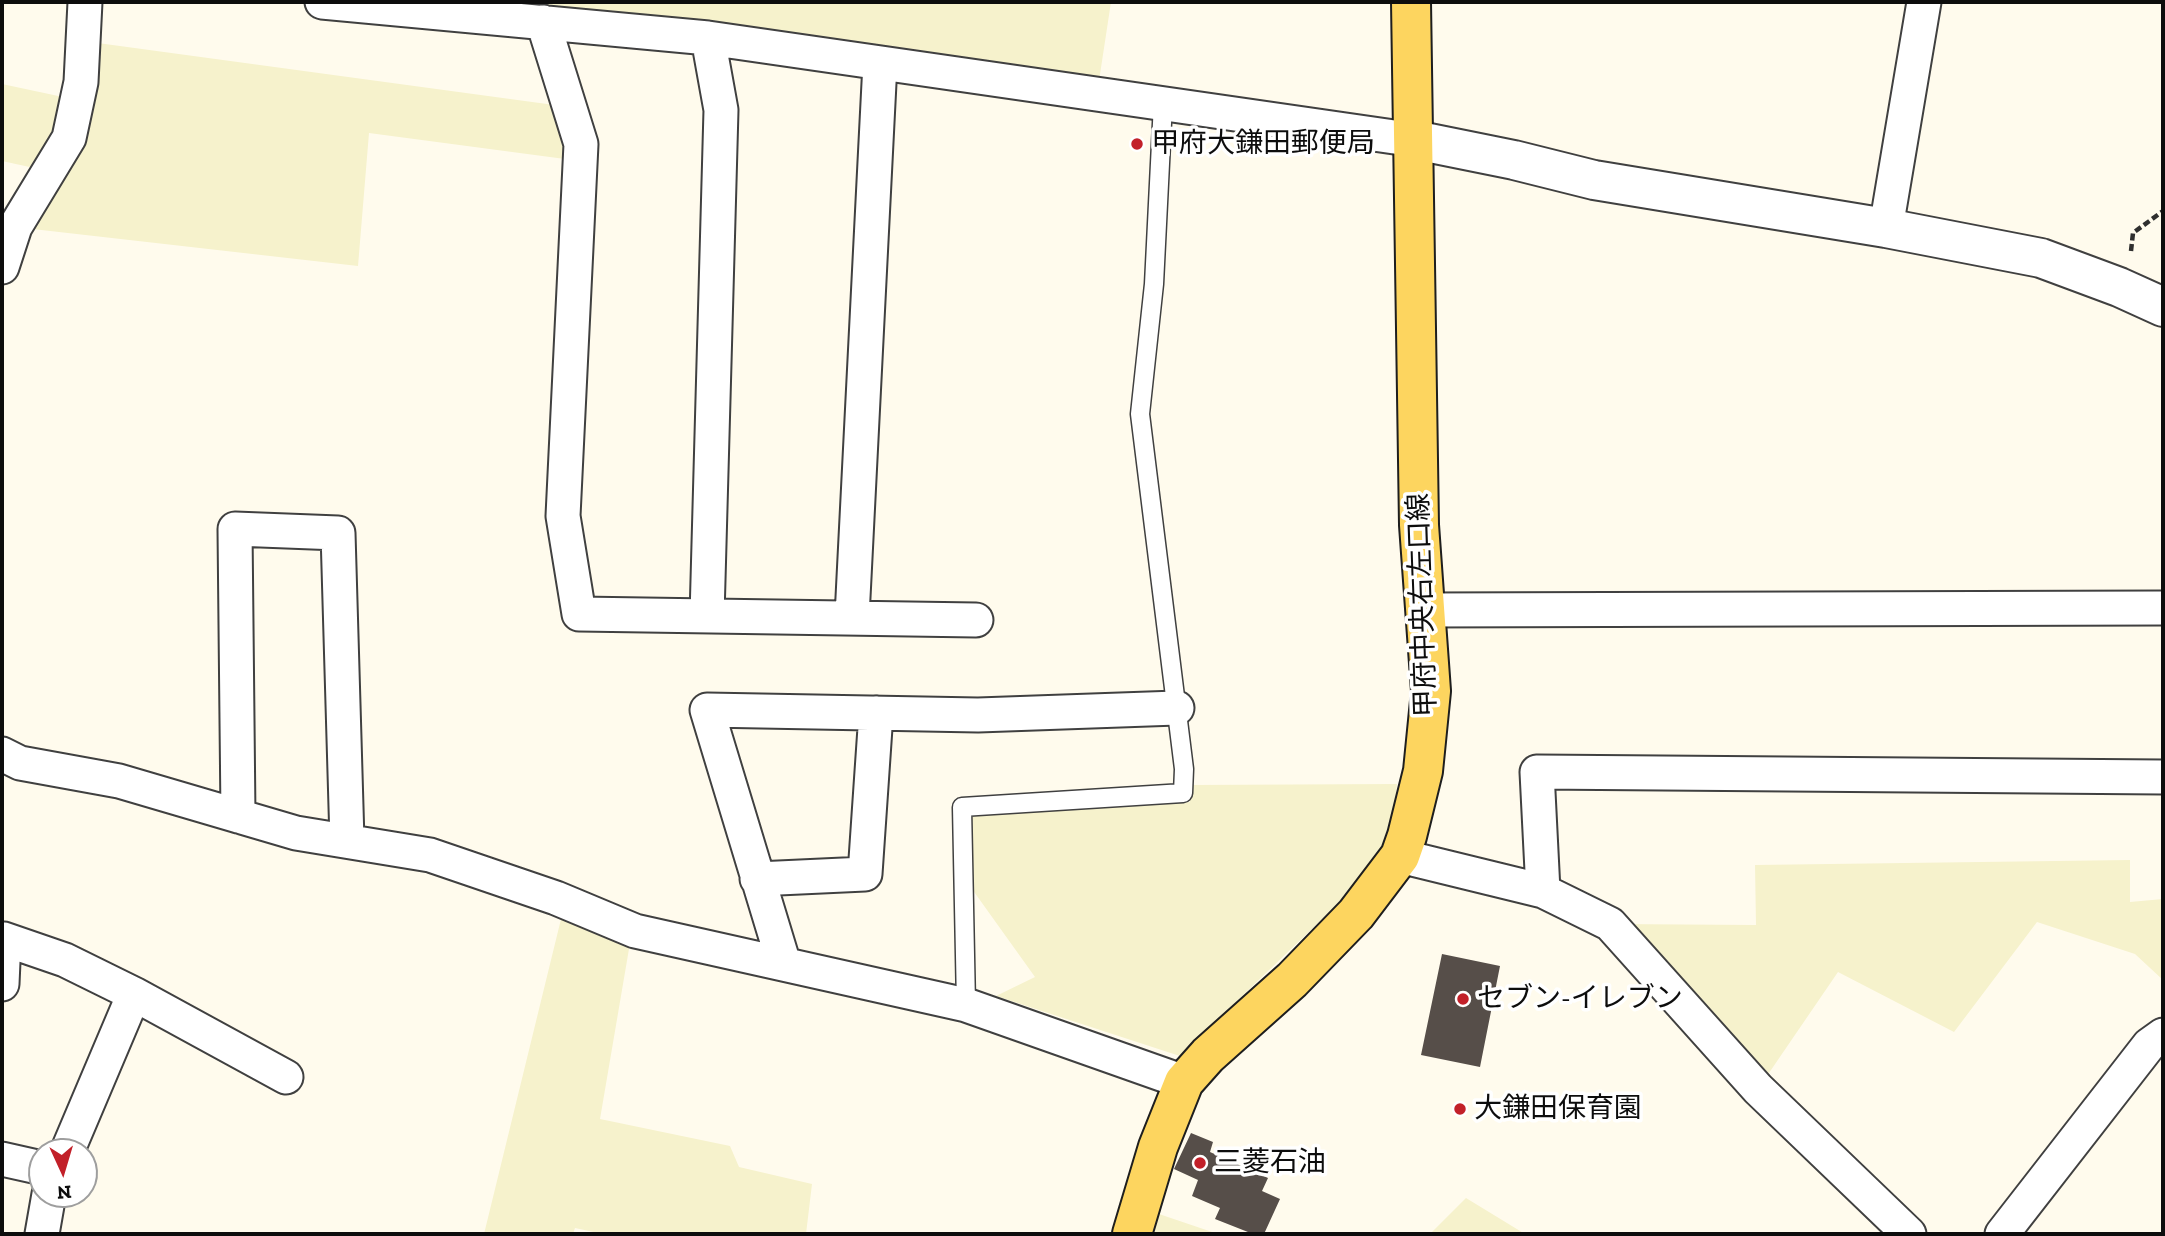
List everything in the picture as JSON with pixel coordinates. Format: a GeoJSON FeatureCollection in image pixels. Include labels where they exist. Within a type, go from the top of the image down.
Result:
{"type":"FeatureCollection","features":[{"type":"Feature","properties":{"kind":"main road","name":"甲府中央右左口線"},"geometry":{"type":"LineString","coordinates":[[1132,1234],[1158,1147],[1184,1082],[1208,1055],[1292,980],[1356,914],[1400,856],[1423,771],[1431,691],[1419,525],[1412,2]]}},
{"type":"Feature","properties":{"kind":"street"},"geometry":{"type":"LineString","coordinates":[[2,267],[15,227],[69,138],[81,82],[85,2]]}},
{"type":"Feature","properties":{"kind":"street"},"geometry":{"type":"LineString","coordinates":[[322,2],[708,38],[1415,140],[1594,180],[1886,228],[2041,258],[2119,287],[2163,307]]}},
{"type":"Feature","properties":{"kind":"street"},"geometry":{"type":"LineString","coordinates":[[1886,228],[1924,2]]}},
{"type":"Feature","properties":{"kind":"street"},"geometry":{"type":"LineString","coordinates":[[543,22],[580,144],[564,516],[579,614],[976,620]]}},
{"type":"Feature","properties":{"kind":"street"},"geometry":{"type":"LineString","coordinates":[[707,616],[722,110],[708,38]]}},
{"type":"Feature","properties":{"kind":"street"},"geometry":{"type":"LineString","coordinates":[[852,617],[880,62]]}},
{"type":"Feature","properties":{"kind":"street"},"geometry":{"type":"LineString","coordinates":[[238,816],[235,529],[338,533],[347,841]]}},
{"type":"Feature","properties":{"kind":"street"},"geometry":{"type":"LineString","coordinates":[[1425,610],[2163,608]]}},
{"type":"Feature","properties":{"kind":"street"},"geometry":{"type":"LineString","coordinates":[[784,964],[707,710],[978,715],[1177,708]]}},
{"type":"Feature","properties":{"kind":"street"},"geometry":{"type":"LineString","coordinates":[[757,879],[865,874],[876,713]]}},
{"type":"Feature","properties":{"kind":"street"},"geometry":{"type":"LineString","coordinates":[[2,754],[20,763],[119,781],[296,833],[430,855],[556,898],[635,931],[966,1005],[1184,1082]]}},
{"type":"Feature","properties":{"kind":"street"},"geometry":{"type":"LineString","coordinates":[[1543,891],[1537,772],[2163,777]]}},
{"type":"Feature","properties":{"kind":"street"},"geometry":{"type":"LineString","coordinates":[[1400,856],[1543,891],[1610,923],[1758,1089],[1909,1234]]}},
{"type":"Feature","properties":{"kind":"street"},"geometry":{"type":"LineString","coordinates":[[2,984],[4,939],[65,960],[134,994],[286,1077]]}},
{"type":"Feature","properties":{"kind":"street"},"geometry":{"type":"LineString","coordinates":[[73,1138],[134,994]]}},
{"type":"Feature","properties":{"kind":"street"},"geometry":{"type":"LineString","coordinates":[[2002,1234],[2149,1045],[2163,1035]]}},
{"type":"Feature","properties":{"kind":"street"},"geometry":{"type":"LineString","coordinates":[[2,1159],[28,1165]]}},
{"type":"Feature","properties":{"kind":"street"},"geometry":{"type":"LineString","coordinates":[[42,1234],[47,1208]]}},
{"type":"Feature","properties":{"kind":"lane"},"geometry":{"type":"LineString","coordinates":[[966,1005],[962,807],[1183,793],[1184,769],[1140,414],[1154,284],[1163,103]]}},
{"type":"Feature","properties":{"kind":"path"},"geometry":{"type":"LineString","coordinates":[[2119,287],[2130,257],[2133,233],[2163,211]]}},
{"type":"Feature","properties":{"kind":"shaded area"},"geometry":{"type":"Polygon","coordinates":[[[456,2],[1111,2],[1097,94],[456,2]]]}},
{"type":"Feature","properties":{"kind":"shaded area"},"geometry":{"type":"Polygon","coordinates":[[[83,41],[569,107],[580,161],[369,133],[358,266],[15,227],[48,171],[2,161],[2,84],[77,100],[83,41]]]}},
{"type":"Feature","properties":{"kind":"shaded area"},"geometry":{"type":"Polygon","coordinates":[[[1397,784],[1395,806],[1381,848],[1342,900],[1215,1022],[1186,1058],[996,996],[1035,977],[972,889],[968,813],[1190,802],[1189,785],[1397,784]]]}},
{"type":"Feature","properties":{"kind":"shaded area"},"geometry":{"type":"Polygon","coordinates":[[[2130,860],[2130,902],[2163,899],[2163,980],[2135,954],[2037,922],[1954,1032],[1838,972],[1758,1089],[1610,924],[1756,925],[1755,865],[2130,860]]]}},
{"type":"Feature","properties":{"kind":"shaded area"},"geometry":{"type":"Polygon","coordinates":[[[562,915],[630,943],[600,1119],[730,1146],[739,1167],[812,1184],[806,1234],[603,1234],[575,1228],[573,1234],[484,1234],[562,915]]]}},
{"type":"Feature","properties":{"kind":"shaded area"},"geometry":{"type":"Polygon","coordinates":[[[1466,1198],[1525,1234],[1430,1234],[1466,1198]]]}},
{"type":"Feature","properties":{"kind":"shaded area"},"geometry":{"type":"Polygon","coordinates":[[[1159,1214],[1218,1234],[1154,1234],[1159,1214]]]}},
{"type":"Feature","properties":{"kind":"building"},"geometry":{"type":"Polygon","coordinates":[[[1442,954],[1500,966],[1480,1067],[1421,1055],[1442,954]]]}},
{"type":"Feature","properties":{"kind":"building"},"geometry":{"type":"Polygon","coordinates":[[[1191,1133],[1213,1142],[1210,1152],[1268,1178],[1262,1191],[1280,1199],[1264,1234],[1253,1234],[1215,1219],[1220,1208],[1192,1196],[1198,1180],[1174,1169],[1191,1133]]]}},
{"type":"Feature","properties":{"kind":"place","name":"甲府大鎌田郵便局"},"geometry":{"type":"Point","coordinates":[1137,144]}},
{"type":"Feature","properties":{"kind":"place","name":"セブン-イレブン"},"geometry":{"type":"Point","coordinates":[1463,999]}},
{"type":"Feature","properties":{"kind":"place","name":"大鎌田保育園"},"geometry":{"type":"Point","coordinates":[1460,1109]}},
{"type":"Feature","properties":{"kind":"place","name":"三菱石油"},"geometry":{"type":"Point","coordinates":[1200,1163]}}]}
